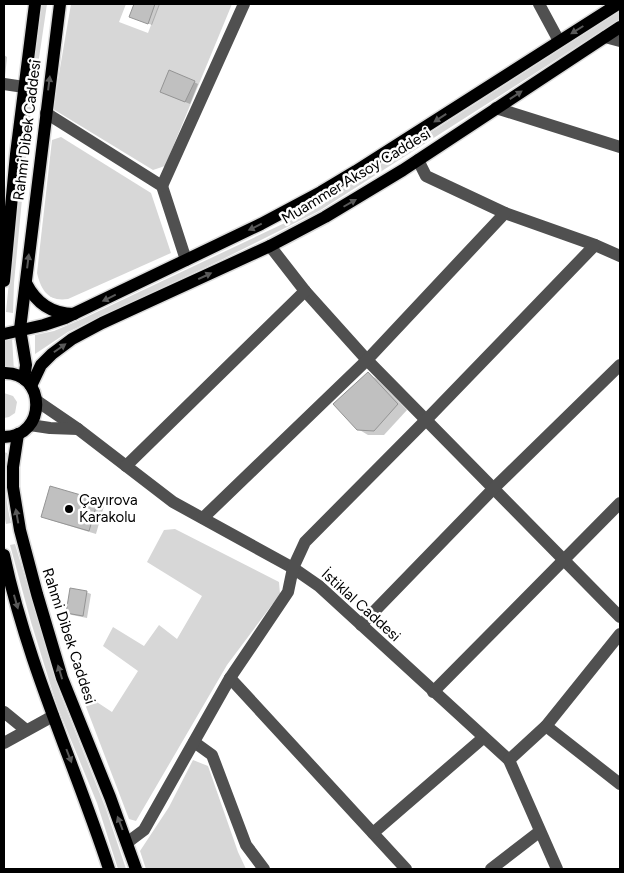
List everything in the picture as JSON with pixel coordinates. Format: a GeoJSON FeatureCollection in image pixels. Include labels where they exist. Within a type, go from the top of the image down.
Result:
{"type":"FeatureCollection","features":[{"type":"Feature","properties":{"kind":"main road","name":"Rahmi Dibek Caddesi"},"geometry":{"type":"LineString","coordinates":[[4,282],[24,87],[35,4]]}},
{"type":"Feature","properties":{"kind":"main road","name":"Rahmi Dibek Caddesi"},"geometry":{"type":"LineString","coordinates":[[37,401],[27,382],[20,329],[60,4]]}},
{"type":"Feature","properties":{"kind":"main road"},"geometry":{"type":"LineString","coordinates":[[4,334],[54,323],[261,224],[321,192],[618,4]]}},
{"type":"Feature","properties":{"kind":"main road","name":"Muammer Aksoy Caddesi"},"geometry":{"type":"LineString","coordinates":[[27,382],[52,354],[72,339],[102,323],[270,246],[353,201],[620,27]]}},
{"type":"Feature","properties":{"kind":"main road"},"geometry":{"type":"LineString","coordinates":[[26,283],[32,295],[43,305],[62,314],[74,314]]}},
{"type":"Feature","properties":{"kind":"main road"},"geometry":{"type":"LineString","coordinates":[[4,373],[15,374],[27,382]]}},
{"type":"Feature","properties":{"kind":"main road"},"geometry":{"type":"LineString","coordinates":[[4,437],[18,434],[30,425],[37,411],[37,401]]}},
{"type":"Feature","properties":{"kind":"main road","name":"Rahmi Dibek Caddesi"},"geometry":{"type":"LineString","coordinates":[[18,434],[13,467],[13,487],[20,530],[37,594],[62,678],[128,842],[136,869]]}},
{"type":"Feature","properties":{"kind":"main road"},"geometry":{"type":"LineString","coordinates":[[4,555],[24,628],[52,716],[90,810],[110,869]]}},
{"type":"Feature","properties":{"kind":"street"},"geometry":{"type":"LineString","coordinates":[[162,186],[244,4]]}},
{"type":"Feature","properties":{"kind":"street"},"geometry":{"type":"LineString","coordinates":[[540,4],[559,41]]}},
{"type":"Feature","properties":{"kind":"street"},"geometry":{"type":"LineString","coordinates":[[605,37],[620,41]]}},
{"type":"Feature","properties":{"kind":"street"},"geometry":{"type":"LineString","coordinates":[[4,84],[24,87]]}},
{"type":"Feature","properties":{"kind":"street"},"geometry":{"type":"LineString","coordinates":[[496,108],[620,147]]}},
{"type":"Feature","properties":{"kind":"street"},"geometry":{"type":"LineString","coordinates":[[46,113],[162,186],[186,260]]}},
{"type":"Feature","properties":{"kind":"street"},"geometry":{"type":"LineString","coordinates":[[418,160],[426,176],[505,213],[595,245],[620,256]]}},
{"type":"Feature","properties":{"kind":"street"},"geometry":{"type":"LineString","coordinates":[[203,518],[367,360],[505,213]]}},
{"type":"Feature","properties":{"kind":"street"},"geometry":{"type":"LineString","coordinates":[[128,842],[144,830],[230,678],[288,592],[293,568],[304,542],[426,420],[595,245]]}},
{"type":"Feature","properties":{"kind":"street"},"geometry":{"type":"LineString","coordinates":[[270,246],[305,291],[367,360],[620,617]]}},
{"type":"Feature","properties":{"kind":"street"},"geometry":{"type":"LineString","coordinates":[[126,466],[305,291]]}},
{"type":"Feature","properties":{"kind":"street"},"geometry":{"type":"LineString","coordinates":[[361,626],[494,488],[620,365]]}},
{"type":"Feature","properties":{"kind":"street","name":"İstiklal Caddesi"},"geometry":{"type":"LineString","coordinates":[[37,401],[78,429],[173,502],[293,568],[319,586],[509,760],[557,869]]}},
{"type":"Feature","properties":{"kind":"street"},"geometry":{"type":"LineString","coordinates":[[30,425],[78,429]]}},
{"type":"Feature","properties":{"kind":"street"},"geometry":{"type":"LineString","coordinates":[[433,692],[620,503]]}},
{"type":"Feature","properties":{"kind":"street"},"geometry":{"type":"LineString","coordinates":[[509,760],[546,726],[620,634]]}},
{"type":"Feature","properties":{"kind":"street"},"geometry":{"type":"LineString","coordinates":[[230,678],[406,869]]}},
{"type":"Feature","properties":{"kind":"street"},"geometry":{"type":"LineString","coordinates":[[4,712],[26,730]]}},
{"type":"Feature","properties":{"kind":"street"},"geometry":{"type":"LineString","coordinates":[[4,744],[52,716]]}},
{"type":"Feature","properties":{"kind":"street"},"geometry":{"type":"LineString","coordinates":[[546,726],[620,784]]}},
{"type":"Feature","properties":{"kind":"street"},"geometry":{"type":"LineString","coordinates":[[373,833],[483,738]]}},
{"type":"Feature","properties":{"kind":"street"},"geometry":{"type":"LineString","coordinates":[[194,742],[212,755],[246,845],[264,869]]}},
{"type":"Feature","properties":{"kind":"street"},"geometry":{"type":"LineString","coordinates":[[491,869],[540,832]]}},
{"type":"Feature","properties":{"kind":"shaded area"},"geometry":{"type":"Polygon","coordinates":[[[42,4],[47,4],[29,126],[14,283],[13,313],[6,312],[26,111],[42,4]]]}},
{"type":"Feature","properties":{"kind":"shaded area"},"geometry":{"type":"Polygon","coordinates":[[[71,4],[126,4],[119,22],[148,33],[159,4],[232,4],[165,166],[153,170],[53,109],[71,4]]]}},
{"type":"Feature","properties":{"kind":"shaded area"},"geometry":{"type":"Polygon","coordinates":[[[620,11],[620,19],[319,211],[219,261],[68,332],[35,354],[35,335],[54,331],[82,319],[287,222],[341,190],[620,11]]]}},
{"type":"Feature","properties":{"kind":"shaded area"},"geometry":{"type":"Polygon","coordinates":[[[61,137],[151,193],[171,253],[68,299],[55,299],[46,294],[37,273],[52,140],[61,137]]]}},
{"type":"Feature","properties":{"kind":"shaded area"},"geometry":{"type":"Polygon","coordinates":[[[12,338],[14,371],[4,371],[4,339],[12,338]]]}},
{"type":"Feature","properties":{"kind":"shaded area"},"geometry":{"type":"Polygon","coordinates":[[[4,393],[13,396],[17,402],[15,413],[4,418],[4,393]]]}},
{"type":"Feature","properties":{"kind":"shaded area"},"geometry":{"type":"Polygon","coordinates":[[[4,452],[7,453],[6,488],[11,523],[6,524],[4,514],[4,452]]]}},
{"type":"Feature","properties":{"kind":"shaded area"},"geometry":{"type":"Polygon","coordinates":[[[175,529],[279,582],[280,594],[227,665],[136,821],[129,819],[80,691],[112,712],[138,671],[103,646],[113,627],[144,646],[159,625],[177,639],[202,596],[147,562],[164,530],[175,529]]]}},
{"type":"Feature","properties":{"kind":"shaded area"},"geometry":{"type":"Polygon","coordinates":[[[15,544],[60,693],[106,809],[126,869],[118,869],[97,803],[57,706],[10,545],[15,544]]]}},
{"type":"Feature","properties":{"kind":"shaded area"},"geometry":{"type":"Polygon","coordinates":[[[193,760],[208,766],[238,852],[246,869],[146,869],[140,851],[169,807],[193,760]]]}},
{"type":"Feature","properties":{"kind":"building"},"geometry":{"type":"Polygon","coordinates":[[[134,4],[155,4],[148,24],[129,17],[134,4]]]}},
{"type":"Feature","properties":{"kind":"building"},"geometry":{"type":"Polygon","coordinates":[[[169,70],[195,81],[185,102],[160,92],[169,70]]]}},
{"type":"Feature","properties":{"kind":"building"},"geometry":{"type":"Polygon","coordinates":[[[368,372],[398,404],[374,431],[357,430],[333,404],[368,372]]]}},
{"type":"Feature","properties":{"kind":"building","name":"Çayırova Karakolu"},"geometry":{"type":"Polygon","coordinates":[[[50,486],[98,500],[89,531],[41,517],[50,486]]]}},
{"type":"Feature","properties":{"kind":"building"},"geometry":{"type":"Polygon","coordinates":[[[70,588],[87,591],[83,616],[66,613],[70,588]]]}},
{"type":"Feature","properties":{"kind":"place","name":"Çayırova Karakolu"},"geometry":{"type":"Point","coordinates":[69,509]}}]}
